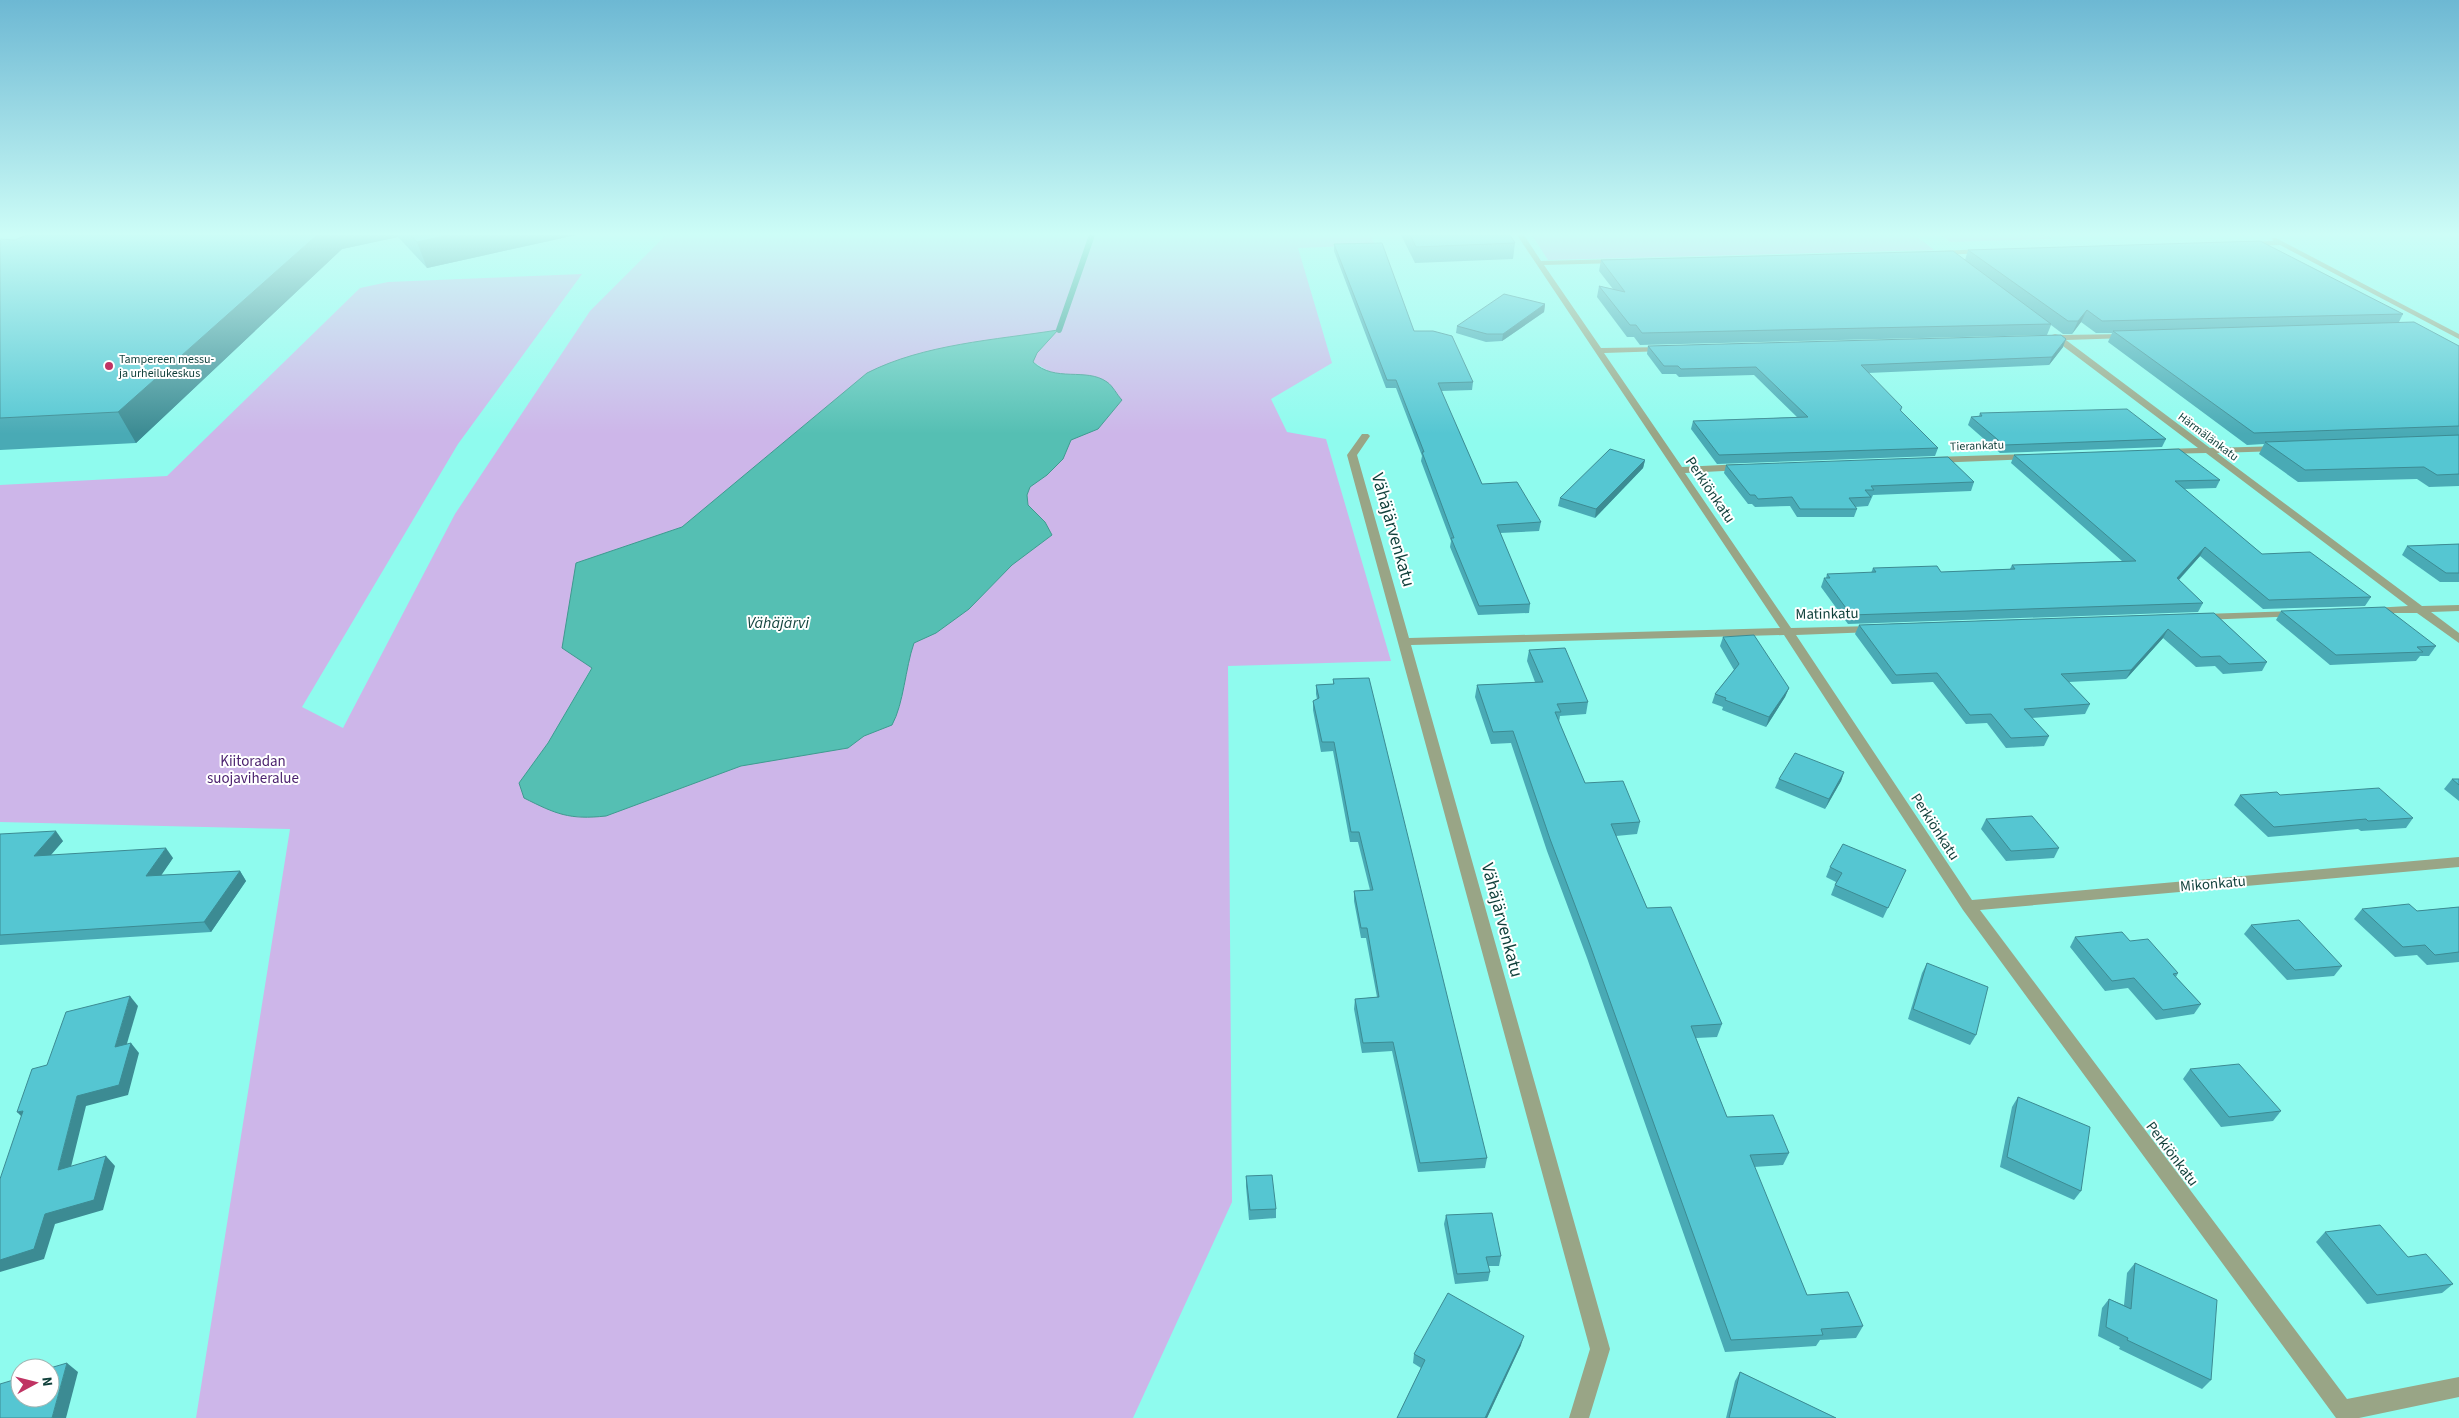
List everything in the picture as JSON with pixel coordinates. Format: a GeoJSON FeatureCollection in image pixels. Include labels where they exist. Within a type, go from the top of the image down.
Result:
{"type":"FeatureCollection","features":[{"type":"Feature","properties":{"kind":"street","name":"Perkiönkatu"},"geometry":{"type":"LineString","coordinates":[[1564,301],[1787,630],[1968,906],[2346,1414]]}},
{"type":"Feature","properties":{"kind":"street"},"geometry":{"type":"LineString","coordinates":[[2391,301],[2459,337]]}},
{"type":"Feature","properties":{"kind":"street","name":"Härmälänkatu"},"geometry":{"type":"LineString","coordinates":[[2042,326],[2459,639]]}},
{"type":"Feature","properties":{"kind":"street"},"geometry":{"type":"LineString","coordinates":[[2037,338],[2141,336]]}},
{"type":"Feature","properties":{"kind":"street"},"geometry":{"type":"LineString","coordinates":[[1597,351],[1673,348]]}},
{"type":"Feature","properties":{"kind":"street","name":"Vähäjärvenkatu"},"geometry":{"type":"LineString","coordinates":[[1365,436],[1352,455],[1406,642],[1600,1349],[1579,1418]]}},
{"type":"Feature","properties":{"kind":"street"},"geometry":{"type":"LineString","coordinates":[[2156,452],[2289,448]]}},
{"type":"Feature","properties":{"kind":"street","name":"Tierankatu"},"geometry":{"type":"LineString","coordinates":[[1922,460],[2038,456]]}},
{"type":"Feature","properties":{"kind":"street"},"geometry":{"type":"LineString","coordinates":[[1677,470],[1756,467]]}},
{"type":"Feature","properties":{"kind":"street"},"geometry":{"type":"LineString","coordinates":[[2362,611],[2459,608]]}},
{"type":"Feature","properties":{"kind":"street"},"geometry":{"type":"LineString","coordinates":[[2189,618],[2305,614]]}},
{"type":"Feature","properties":{"kind":"street","name":"Matinkatu"},"geometry":{"type":"LineString","coordinates":[[1406,642],[1889,628]]}},
{"type":"Feature","properties":{"kind":"street","name":"Mikonkatu"},"geometry":{"type":"LineString","coordinates":[[1968,906],[2459,862]]}},
{"type":"Feature","properties":{"kind":"street"},"geometry":{"type":"LineString","coordinates":[[2346,1414],[2459,1386]]}},
{"type":"Feature","properties":{"kind":"green space","name":"Kiitoradan suojaviheralue"},"geometry":{"type":"Polygon","coordinates":[[[346,301],[562,301],[458,444],[302,707],[343,728],[455,514],[590,311],[600,301],[1314,301],[1332,363],[1271,399],[1287,432],[1326,439],[1391,661],[1228,666],[1232,1202],[1133,1418],[196,1418],[290,829],[0,822],[0,485],[167,476],[346,301]],[[1058,330],[960,345],[912,356],[889,364],[867,374],[682,527],[576,563],[592,667],[548,743],[519,783],[606,816],[741,766],[848,748],[864,736],[892,725],[902,696],[914,643],[936,633],[969,609],[1012,565],[1052,535],[1045,522],[1028,505],[1027,495],[1030,487],[1047,475],[1063,459],[1071,440],[1098,429],[1092,377],[1052,373],[1033,362],[1037,353],[1058,330]]]}},
{"type":"Feature","properties":{"kind":"water","name":"Vähäjärvi"},"geometry":{"type":"Polygon","coordinates":[[[1058,330],[1037,353],[1033,362],[1051,372],[1099,378],[1107,382],[1122,400],[1098,429],[1071,440],[1063,459],[1047,475],[1030,487],[1027,495],[1028,505],[1045,522],[1052,535],[1012,565],[969,609],[936,633],[914,643],[902,696],[892,725],[864,736],[848,748],[741,766],[606,816],[572,816],[554,812],[524,798],[519,783],[548,743],[592,668],[562,648],[576,563],[682,527],[867,373],[912,355],[936,349],[1058,330]]]}},
{"type":"Feature","properties":{"kind":"building"},"geometry":{"type":"Polygon","coordinates":[[[0,301],[243,301],[118,412],[0,418],[0,301]]]}},
{"type":"Feature","properties":{"kind":"building"},"geometry":{"type":"Polygon","coordinates":[[[1356,301],[1403,301],[1414,331],[1433,331],[1452,336],[1473,382],[1438,383],[1482,484],[1517,482],[1541,522],[1497,525],[1530,604],[1479,606],[1451,538],[1454,538],[1396,380],[1387,380],[1356,301]]]}},
{"type":"Feature","properties":{"kind":"building"},"geometry":{"type":"Polygon","coordinates":[[[1493,301],[1533,301],[1545,304],[1503,334],[1487,334],[1457,326],[1493,301]]]}},
{"type":"Feature","properties":{"kind":"building"},"geometry":{"type":"Polygon","coordinates":[[[1611,301],[2020,301],[2051,324],[1642,333],[1636,325],[1630,325],[1611,301]]]}},
{"type":"Feature","properties":{"kind":"building"},"geometry":{"type":"Polygon","coordinates":[[[2040,301],[2378,301],[2403,314],[2102,321],[2087,310],[2078,321],[2068,321],[2040,301]]]}},
{"type":"Feature","properties":{"kind":"building"},"geometry":{"type":"Polygon","coordinates":[[[2414,322],[2459,346],[2459,426],[2254,433],[2113,331],[2414,322]]]}},
{"type":"Feature","properties":{"kind":"building"},"geometry":{"type":"Polygon","coordinates":[[[2061,335],[2066,339],[2052,357],[1861,365],[1902,407],[1900,410],[1938,448],[1719,455],[1693,421],[1808,417],[1756,367],[1681,369],[1678,366],[1664,366],[1648,346],[2061,335]]]}},
{"type":"Feature","properties":{"kind":"building"},"geometry":{"type":"Polygon","coordinates":[[[2127,409],[2166,439],[2004,445],[1971,417],[1982,416],[1980,413],[2127,409]]]}},
{"type":"Feature","properties":{"kind":"building"},"geometry":{"type":"Polygon","coordinates":[[[2459,435],[2459,474],[2437,475],[2424,467],[2305,470],[2265,442],[2459,435]]]}},
{"type":"Feature","properties":{"kind":"building"},"geometry":{"type":"Polygon","coordinates":[[[1610,449],[1645,460],[1596,509],[1560,498],[1610,449]]]}},
{"type":"Feature","properties":{"kind":"building"},"geometry":{"type":"Polygon","coordinates":[[[2179,449],[2220,480],[2175,481],[2262,554],[2310,552],[2371,597],[2269,600],[2205,547],[2177,578],[2203,603],[1851,615],[1824,578],[1830,578],[1827,574],[1876,572],[1873,568],[1937,566],[1941,572],[2015,569],[2012,565],[2136,561],[2014,455],[2179,449]]]}},
{"type":"Feature","properties":{"kind":"building"},"geometry":{"type":"Polygon","coordinates":[[[1948,457],[1974,482],[1871,486],[1874,490],[1865,490],[1871,497],[1849,498],[1857,509],[1800,509],[1792,497],[1758,499],[1755,495],[1750,495],[1726,465],[1948,457]]]}},
{"type":"Feature","properties":{"kind":"building"},"geometry":{"type":"Polygon","coordinates":[[[2459,544],[2459,573],[2446,573],[2407,546],[2459,544]]]}},
{"type":"Feature","properties":{"kind":"building"},"geometry":{"type":"Polygon","coordinates":[[[2385,607],[2436,646],[2417,647],[2423,652],[2336,655],[2281,611],[2385,607]]]}},
{"type":"Feature","properties":{"kind":"building"},"geometry":{"type":"Polygon","coordinates":[[[2214,613],[2267,662],[2229,664],[2220,656],[2201,657],[2168,629],[2131,670],[2061,674],[2090,704],[2024,709],[2049,736],[2011,738],[1991,714],[1970,715],[1937,673],[1896,675],[1859,625],[2214,613]]]}},
{"type":"Feature","properties":{"kind":"building"},"geometry":{"type":"Polygon","coordinates":[[[1754,635],[1789,688],[1769,717],[1725,700],[1726,698],[1715,694],[1739,664],[1723,637],[1754,635]]]}},
{"type":"Feature","properties":{"kind":"building"},"geometry":{"type":"Polygon","coordinates":[[[1565,648],[1588,702],[1557,704],[1561,712],[1555,712],[1585,783],[1623,781],[1640,822],[1611,824],[1647,908],[1671,907],[1722,1024],[1691,1026],[1727,1117],[1773,1115],[1789,1153],[1750,1155],[1807,1295],[1848,1292],[1863,1326],[1821,1329],[1823,1335],[1731,1340],[1590,945],[1550,839],[1513,731],[1493,732],[1477,685],[1543,682],[1529,650],[1565,648]]]}},
{"type":"Feature","properties":{"kind":"building"},"geometry":{"type":"Polygon","coordinates":[[[1369,678],[1487,1158],[1420,1163],[1393,1042],[1363,1043],[1355,999],[1379,997],[1367,928],[1361,928],[1354,891],[1373,890],[1359,832],[1351,832],[1334,742],[1322,742],[1313,701],[1319,698],[1316,685],[1334,684],[1333,679],[1369,678]]]}},
{"type":"Feature","properties":{"kind":"building"},"geometry":{"type":"Polygon","coordinates":[[[1795,753],[1844,772],[1829,799],[1779,779],[1795,753]]]}},
{"type":"Feature","properties":{"kind":"building"},"geometry":{"type":"Polygon","coordinates":[[[2452,779],[2459,779],[2459,785],[2452,779]]]}},
{"type":"Feature","properties":{"kind":"building"},"geometry":{"type":"Polygon","coordinates":[[[2379,788],[2413,818],[2368,821],[2366,819],[2274,827],[2240,795],[2277,792],[2280,795],[2379,788]]]}},
{"type":"Feature","properties":{"kind":"building"},"geometry":{"type":"Polygon","coordinates":[[[2032,816],[2059,848],[2011,851],[1986,819],[2032,816]]]}},
{"type":"Feature","properties":{"kind":"building"},"geometry":{"type":"Polygon","coordinates":[[[56,831],[34,856],[166,848],[146,876],[240,871],[204,922],[0,935],[0,834],[56,831]]]}},
{"type":"Feature","properties":{"kind":"building"},"geometry":{"type":"Polygon","coordinates":[[[1843,844],[1906,870],[1888,908],[1835,885],[1842,873],[1830,867],[1843,844]]]}},
{"type":"Feature","properties":{"kind":"building"},"geometry":{"type":"Polygon","coordinates":[[[2409,904],[2417,911],[2459,907],[2459,952],[2435,955],[2425,945],[2403,947],[2362,909],[2409,904]]]}},
{"type":"Feature","properties":{"kind":"building"},"geometry":{"type":"Polygon","coordinates":[[[2299,920],[2342,966],[2295,970],[2251,925],[2299,920]]]}},
{"type":"Feature","properties":{"kind":"building"},"geometry":{"type":"Polygon","coordinates":[[[2122,932],[2130,941],[2148,939],[2178,973],[2173,974],[2201,1004],[2163,1010],[2134,978],[2112,981],[2075,937],[2122,932]]]}},
{"type":"Feature","properties":{"kind":"building"},"geometry":{"type":"Polygon","coordinates":[[[1927,963],[1988,987],[1976,1035],[1913,1009],[1927,963]]]}},
{"type":"Feature","properties":{"kind":"building"},"geometry":{"type":"Polygon","coordinates":[[[130,996],[115,1047],[131,1043],[119,1085],[77,1096],[58,1170],[106,1156],[94,1200],[45,1214],[34,1249],[0,1260],[0,1179],[23,1111],[17,1112],[32,1069],[47,1065],[66,1012],[130,996]]]}},
{"type":"Feature","properties":{"kind":"building"},"geometry":{"type":"Polygon","coordinates":[[[2239,1064],[2281,1111],[2229,1117],[2190,1069],[2239,1064]]]}},
{"type":"Feature","properties":{"kind":"building"},"geometry":{"type":"Polygon","coordinates":[[[2018,1097],[2090,1127],[2081,1191],[2007,1157],[2018,1097]]]}},
{"type":"Feature","properties":{"kind":"building"},"geometry":{"type":"Polygon","coordinates":[[[1272,1175],[1276,1209],[1250,1210],[1246,1176],[1272,1175]]]}},
{"type":"Feature","properties":{"kind":"building"},"geometry":{"type":"Polygon","coordinates":[[[1492,1213],[1501,1256],[1486,1257],[1490,1272],[1457,1274],[1446,1215],[1492,1213]]]}},
{"type":"Feature","properties":{"kind":"building"},"geometry":{"type":"Polygon","coordinates":[[[2380,1225],[2408,1257],[2426,1254],[2453,1284],[2377,1295],[2325,1232],[2380,1225]]]}},
{"type":"Feature","properties":{"kind":"building"},"geometry":{"type":"Polygon","coordinates":[[[2135,1263],[2217,1300],[2211,1380],[2127,1340],[2128,1338],[2106,1327],[2109,1299],[2131,1309],[2135,1263]]]}},
{"type":"Feature","properties":{"kind":"building"},"geometry":{"type":"Polygon","coordinates":[[[1448,1293],[1524,1336],[1485,1418],[1397,1418],[1425,1360],[1414,1354],[1448,1293]]]}},
{"type":"Feature","properties":{"kind":"building"},"geometry":{"type":"Polygon","coordinates":[[[67,1363],[60,1389],[60,1365],[67,1363]]]}},
{"type":"Feature","properties":{"kind":"building"},"geometry":{"type":"Polygon","coordinates":[[[1740,1372],[1836,1418],[1729,1418],[1740,1372]]]}},
{"type":"Feature","properties":{"kind":"building"},"geometry":{"type":"Polygon","coordinates":[[[10,1381],[10,1408],[55,1408],[52,1418],[0,1418],[0,1384],[10,1381]]]}},
{"type":"Feature","properties":{"kind":"waterway"},"geometry":{"type":"LineString","coordinates":[[1059,330],[1069,301]]}},
{"type":"Feature","properties":{"kind":"place","name":"Tampereen messu- ja urheilukeskus"},"geometry":{"type":"Point","coordinates":[109,366]}}]}
